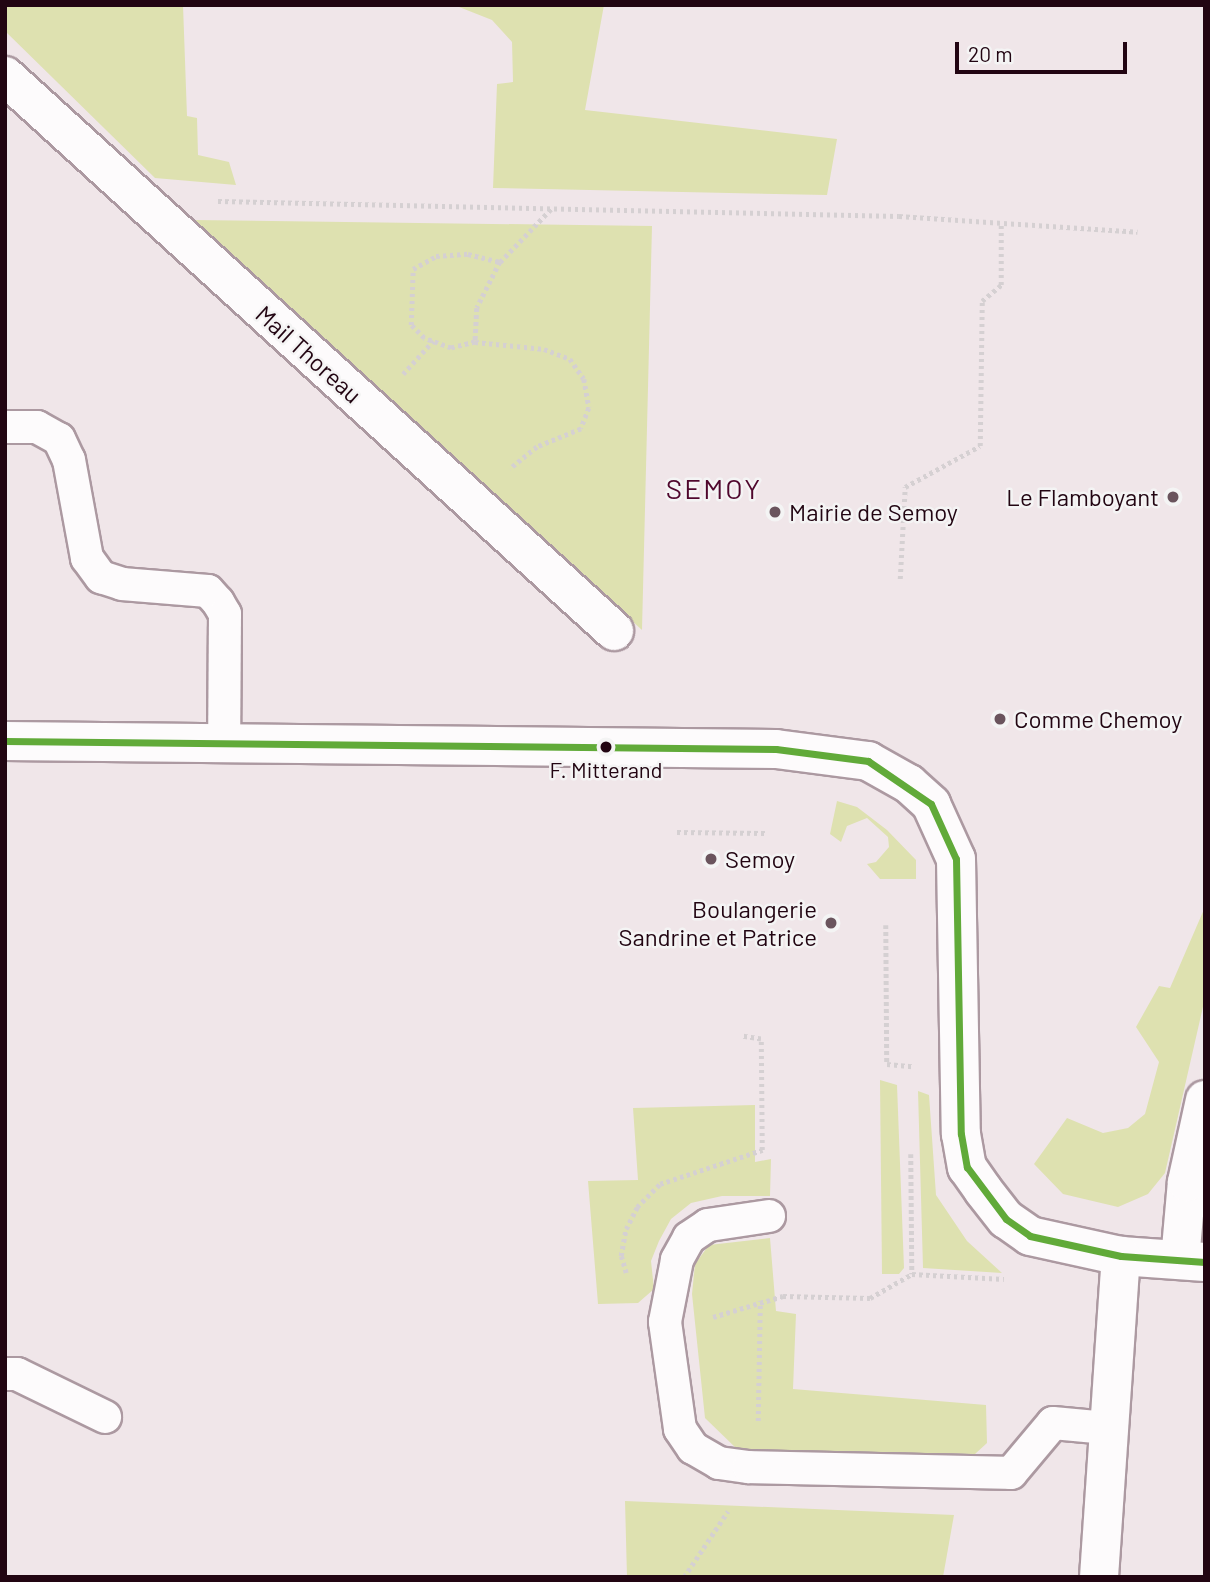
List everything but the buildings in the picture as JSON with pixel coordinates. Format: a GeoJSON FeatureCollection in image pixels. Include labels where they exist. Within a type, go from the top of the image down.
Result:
{"type":"FeatureCollection","features":[{"type":"Feature","properties":{"kind":"street","name":"Mail Thoreau"},"geometry":{"type":"LineString","coordinates":[[5,76],[614,631]]}},
{"type":"Feature","properties":{"kind":"street"},"geometry":{"type":"LineString","coordinates":[[5,741],[671,747],[849,757],[889,771],[931,804],[956,859],[958,1061],[967,1167],[1006,1219],[1030,1236],[1121,1256],[1192,1261],[1186,1182],[1205,1100]]}},
{"type":"Feature","properties":{"kind":"street"},"geometry":{"type":"LineString","coordinates":[[1099,1577],[1107,1428],[1121,1256]]}},
{"type":"Feature","properties":{"kind":"lane"},"geometry":{"type":"LineString","coordinates":[[5,427],[37,427],[59,439],[69,460],[87,558],[101,577],[122,584],[208,590],[218,602],[225,614],[224,742]]}},
{"type":"Feature","properties":{"kind":"lane"},"geometry":{"type":"LineString","coordinates":[[769,1216],[721,1219],[689,1238],[677,1260],[666,1309],[680,1429],[693,1448],[719,1463],[749,1467],[1012,1473],[1053,1423],[1107,1428]]}},
{"type":"Feature","properties":{"kind":"lane"},"geometry":{"type":"LineString","coordinates":[[5,1374],[17,1374],[105,1417]]}},
{"type":"Feature","properties":{"kind":"path"},"geometry":{"type":"LineString","coordinates":[[138,199],[552,208],[1001,223],[1137,232]]}},
{"type":"Feature","properties":{"kind":"path"},"geometry":{"type":"LineString","coordinates":[[475,342],[477,308],[500,262],[552,208]]}},
{"type":"Feature","properties":{"kind":"path"},"geometry":{"type":"LineString","coordinates":[[900,579],[905,487],[980,446],[982,301],[1001,285],[1001,223]]}},
{"type":"Feature","properties":{"kind":"path"},"geometry":{"type":"LineString","coordinates":[[480,509],[517,459],[581,429],[589,408],[584,379],[570,359],[544,349],[475,342],[451,348],[424,338],[411,325],[413,270],[436,256],[468,254],[500,262]]}},
{"type":"Feature","properties":{"kind":"path"},"geometry":{"type":"LineString","coordinates":[[677,832],[768,833]]}},
{"type":"Feature","properties":{"kind":"path"},"geometry":{"type":"LineString","coordinates":[[743,1035],[761,1039],[762,1150]]}},
{"type":"Feature","properties":{"kind":"path"},"geometry":{"type":"LineString","coordinates":[[684,1577],[740,1492],[749,1467],[760,1396],[760,1301],[783,1296],[870,1298],[912,1274]]}},
{"type":"Feature","properties":{"kind":"green space"},"geometry":{"type":"Polygon","coordinates":[[[5,5],[183,5],[187,116],[197,118],[198,155],[229,162],[236,185],[155,178],[5,31],[5,5]]]}},
{"type":"Feature","properties":{"kind":"green space"},"geometry":{"type":"Polygon","coordinates":[[[454,5],[604,5],[585,110],[837,139],[827,195],[493,188],[497,84],[513,82],[512,42],[492,20],[454,5]]]}},
{"type":"Feature","properties":{"kind":"green space"},"geometry":{"type":"Polygon","coordinates":[[[192,220],[652,226],[642,630],[192,220]]]}},
{"type":"Feature","properties":{"kind":"green space"},"geometry":{"type":"Polygon","coordinates":[[[837,801],[857,807],[887,830],[916,860],[916,879],[880,879],[867,864],[876,862],[889,847],[888,837],[867,818],[847,826],[841,842],[830,834],[837,801]]]}},
{"type":"Feature","properties":{"kind":"green space"},"geometry":{"type":"Polygon","coordinates":[[[1205,907],[1205,998],[1165,1173],[1148,1194],[1118,1207],[1063,1194],[1034,1164],[1067,1118],[1103,1133],[1128,1128],[1145,1114],[1159,1062],[1136,1027],[1159,986],[1170,988],[1205,907]]]}},
{"type":"Feature","properties":{"kind":"green space"},"geometry":{"type":"Polygon","coordinates":[[[880,1080],[897,1085],[904,1268],[899,1274],[882,1274],[880,1080]]]}},
{"type":"Feature","properties":{"kind":"green space"},"geometry":{"type":"Polygon","coordinates":[[[918,1091],[929,1095],[936,1195],[967,1241],[1002,1273],[923,1268],[918,1091]]]}},
{"type":"Feature","properties":{"kind":"green space"},"geometry":{"type":"Polygon","coordinates":[[[755,1105],[755,1162],[771,1159],[770,1196],[722,1196],[691,1203],[671,1219],[659,1241],[651,1261],[654,1289],[638,1303],[598,1304],[588,1181],[638,1180],[633,1108],[755,1105]]]}},
{"type":"Feature","properties":{"kind":"green space"},"geometry":{"type":"Polygon","coordinates":[[[770,1238],[776,1311],[796,1314],[793,1389],[986,1405],[987,1443],[975,1454],[738,1450],[705,1418],[692,1294],[695,1264],[709,1245],[770,1238]]]}},
{"type":"Feature","properties":{"kind":"green space"},"geometry":{"type":"Polygon","coordinates":[[[625,1501],[954,1515],[943,1577],[627,1577],[625,1501]]]}},
{"type":"Feature","properties":{"kind":"transit line"},"geometry":{"type":"LineString","coordinates":[[5,741],[776,749],[868,761],[931,804],[956,859],[961,1134],[967,1167],[1006,1219],[1030,1236],[1121,1256],[1205,1262]]}},
{"type":"Feature","properties":{"kind":"place","name":"Le Flamboyant"},"geometry":{"type":"Point","coordinates":[1173,497]}},
{"type":"Feature","properties":{"kind":"place","name":"Mairie de Semoy"},"geometry":{"type":"Point","coordinates":[775,512]}},
{"type":"Feature","properties":{"kind":"place","name":"Comme Chemoy"},"geometry":{"type":"Point","coordinates":[1000,719]}},
{"type":"Feature","properties":{"kind":"place","name":"F. Mitterand"},"geometry":{"type":"Point","coordinates":[606,747]}},
{"type":"Feature","properties":{"kind":"place","name":"Semoy"},"geometry":{"type":"Point","coordinates":[711,859]}},
{"type":"Feature","properties":{"kind":"place","name":"Boulangerie Sandrine et Patrice"},"geometry":{"type":"Point","coordinates":[831,923]}},
{"type":"Feature","properties":{"kind":"district","name":"SEMOY"},"geometry":{"type":"Point","coordinates":[714,488]}}]}
